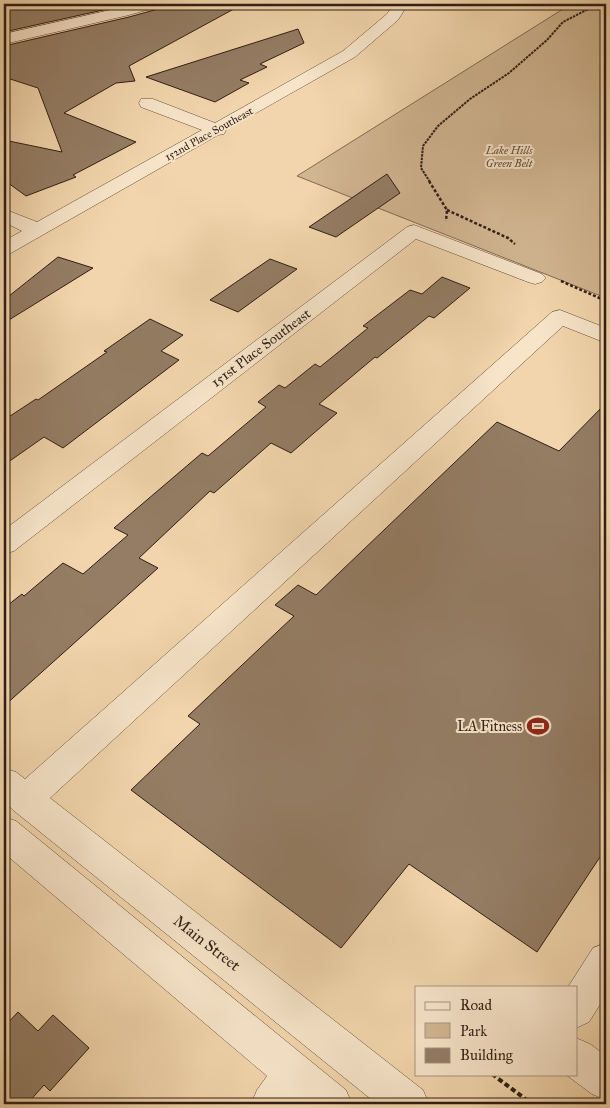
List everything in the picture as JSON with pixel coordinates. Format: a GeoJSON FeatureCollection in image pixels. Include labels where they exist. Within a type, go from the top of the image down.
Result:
{"type":"FeatureCollection","features":[{"type":"Feature","properties":{"kind":"street"},"geometry":{"type":"LineString","coordinates":[[4,39],[129,11],[152,4]]}},
{"type":"Feature","properties":{"kind":"street","name":"152nd Place Southeast"},"geometry":{"type":"LineString","coordinates":[[4,249],[218,130],[349,54],[393,17],[401,4]]}},
{"type":"Feature","properties":{"kind":"street"},"geometry":{"type":"LineString","coordinates":[[147,103],[218,130]]}},
{"type":"Feature","properties":{"kind":"street"},"geometry":{"type":"LineString","coordinates":[[4,215],[37,230]]}},
{"type":"Feature","properties":{"kind":"street","name":"151st Place Southeast"},"geometry":{"type":"LineString","coordinates":[[4,544],[414,231],[535,278]]}},
{"type":"Feature","properties":{"kind":"street"},"geometry":{"type":"LineString","coordinates":[[15,791],[560,317],[606,336]]}},
{"type":"Feature","properties":{"kind":"street","name":"Main Street"},"geometry":{"type":"LineString","coordinates":[[15,791],[409,1104]]}},
{"type":"Feature","properties":{"kind":"street"},"geometry":{"type":"LineString","coordinates":[[4,832],[332,1104]]}},
{"type":"Feature","properties":{"kind":"street"},"geometry":{"type":"LineString","coordinates":[[578,1006],[606,960]]}},
{"type":"Feature","properties":{"kind":"street"},"geometry":{"type":"LineString","coordinates":[[578,1059],[606,1080]]}},
{"type":"Feature","properties":{"kind":"street"},"geometry":{"type":"LineString","coordinates":[[271,1104],[294,1073]]}},
{"type":"Feature","properties":{"kind":"path"},"geometry":{"type":"LineString","coordinates":[[435,239],[442,233],[447,210],[421,168],[423,146],[438,126],[470,99],[510,73],[547,40],[563,22],[598,4]]}},
{"type":"Feature","properties":{"kind":"path"},"geometry":{"type":"LineString","coordinates":[[495,1076],[532,1104]]}},
{"type":"Feature","properties":{"kind":"green space","name":"Lake Hills Green Belt"},"geometry":{"type":"Polygon","coordinates":[[[571,4],[606,4],[606,298],[297,176],[571,4]]]}},
{"type":"Feature","properties":{"kind":"building"},"geometry":{"type":"Polygon","coordinates":[[[4,4],[130,4],[4,32],[4,4]]]}},
{"type":"Feature","properties":{"kind":"building"},"geometry":{"type":"Polygon","coordinates":[[[161,4],[243,4],[129,66],[135,81],[116,83],[64,113],[136,142],[73,175],[76,177],[26,196],[4,180],[4,140],[62,152],[38,88],[4,77],[4,46],[129,17],[158,9],[161,4]]]}},
{"type":"Feature","properties":{"kind":"building"},"geometry":{"type":"Polygon","coordinates":[[[298,29],[304,43],[260,64],[267,67],[240,80],[249,83],[215,102],[146,77],[298,29]]]}},
{"type":"Feature","properties":{"kind":"building"},"geometry":{"type":"Polygon","coordinates":[[[387,174],[400,193],[336,237],[309,227],[387,174]]]}},
{"type":"Feature","properties":{"kind":"building"},"geometry":{"type":"Polygon","coordinates":[[[58,257],[93,268],[4,323],[4,300],[58,257]]]}},
{"type":"Feature","properties":{"kind":"building"},"geometry":{"type":"Polygon","coordinates":[[[270,259],[297,269],[238,312],[210,300],[270,259]]]}},
{"type":"Feature","properties":{"kind":"building"},"geometry":{"type":"Polygon","coordinates":[[[442,277],[470,288],[434,318],[429,316],[377,358],[375,357],[319,404],[337,413],[291,453],[271,443],[214,493],[210,491],[139,558],[158,568],[4,706],[4,608],[22,594],[24,596],[63,563],[83,574],[128,535],[114,528],[202,453],[208,456],[266,407],[258,402],[279,385],[285,388],[315,364],[320,367],[368,328],[363,326],[410,290],[422,294],[442,277]]]}},
{"type":"Feature","properties":{"kind":"building"},"geometry":{"type":"Polygon","coordinates":[[[150,319],[183,335],[161,351],[179,360],[63,448],[44,437],[4,465],[4,420],[36,399],[38,400],[107,352],[104,351],[150,319]]]}},
{"type":"Feature","properties":{"kind":"building"},"geometry":{"type":"Polygon","coordinates":[[[606,403],[606,848],[537,952],[409,864],[341,948],[131,790],[200,724],[188,716],[294,616],[275,605],[298,585],[316,595],[497,422],[559,451],[606,403]]]}},
{"type":"Feature","properties":{"kind":"building"},"geometry":{"type":"Polygon","coordinates":[[[18,1012],[38,1031],[53,1015],[89,1048],[50,1091],[44,1085],[27,1104],[4,1104],[4,1027],[18,1012]]]}},
{"type":"Feature","properties":{"kind":"place","name":"LA Fitness"},"geometry":{"type":"Point","coordinates":[538,726]}}]}
